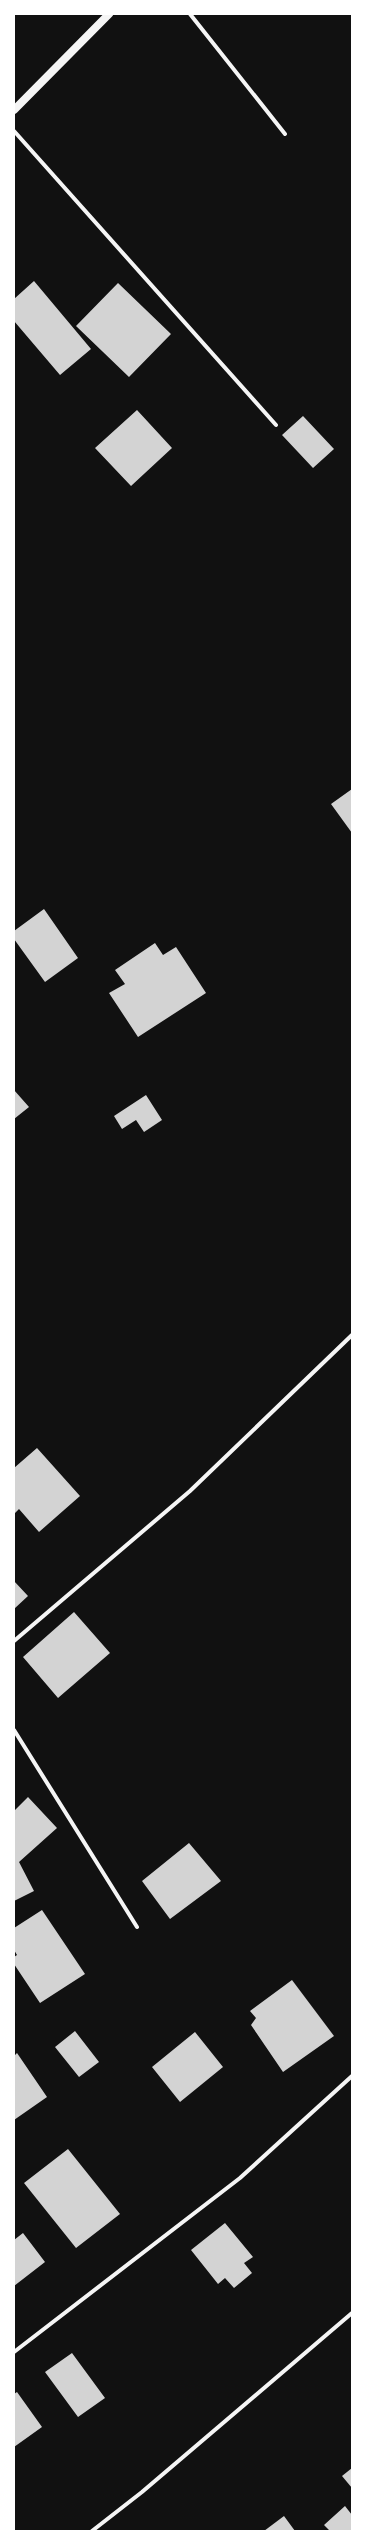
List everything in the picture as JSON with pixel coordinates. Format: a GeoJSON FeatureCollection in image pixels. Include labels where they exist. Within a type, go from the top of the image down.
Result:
{"type":"FeatureCollection","features":[{"type":"Feature","properties":{"kind":"main road"},"geometry":{"type":"LineString","coordinates":[[14,110],[109,14]]}},
{"type":"Feature","properties":{"kind":"street"},"geometry":{"type":"LineString","coordinates":[[190,14],[284,134]]}},
{"type":"Feature","properties":{"kind":"street"},"geometry":{"type":"LineString","coordinates":[[14,131],[276,425]]}},
{"type":"Feature","properties":{"kind":"street"},"geometry":{"type":"LineString","coordinates":[[14,1641],[190,1491],[352,1335]]}},
{"type":"Feature","properties":{"kind":"street"},"geometry":{"type":"LineString","coordinates":[[14,1730],[137,1927]]}},
{"type":"Feature","properties":{"kind":"street"},"geometry":{"type":"LineString","coordinates":[[14,2352],[240,2178],[352,2076]]}},
{"type":"Feature","properties":{"kind":"street"},"geometry":{"type":"LineString","coordinates":[[92,2531],[142,2492],[352,2314]]}},
{"type":"Feature","properties":{"kind":"building"},"geometry":{"type":"Polygon","coordinates":[[[34,281],[91,349],[60,375],[14,321],[14,299],[34,281]]]}},
{"type":"Feature","properties":{"kind":"building"},"geometry":{"type":"Polygon","coordinates":[[[118,283],[171,334],[129,377],[76,326],[118,283]]]}},
{"type":"Feature","properties":{"kind":"building"},"geometry":{"type":"Polygon","coordinates":[[[137,410],[172,448],[131,486],[95,448],[137,410]]]}},
{"type":"Feature","properties":{"kind":"building"},"geometry":{"type":"Polygon","coordinates":[[[303,416],[334,449],[313,468],[282,435],[303,416]]]}},
{"type":"Feature","properties":{"kind":"building"},"geometry":{"type":"Polygon","coordinates":[[[352,789],[352,833],[331,804],[352,789]]]}},
{"type":"Feature","properties":{"kind":"building"},"geometry":{"type":"Polygon","coordinates":[[[44,909],[78,958],[45,982],[14,939],[14,931],[44,909]]]}},
{"type":"Feature","properties":{"kind":"building"},"geometry":{"type":"Polygon","coordinates":[[[155,943],[163,955],[176,947],[206,993],[138,1037],[109,993],[125,984],[115,970],[155,943]]]}},
{"type":"Feature","properties":{"kind":"building"},"geometry":{"type":"Polygon","coordinates":[[[14,1090],[29,1107],[14,1119],[14,1090]]]}},
{"type":"Feature","properties":{"kind":"building"},"geometry":{"type":"Polygon","coordinates":[[[146,1095],[162,1120],[144,1132],[136,1120],[122,1129],[114,1116],[146,1095]]]}},
{"type":"Feature","properties":{"kind":"building"},"geometry":{"type":"Polygon","coordinates":[[[37,1448],[80,1496],[39,1532],[19,1509],[14,1514],[14,1468],[37,1448]]]}},
{"type":"Feature","properties":{"kind":"building"},"geometry":{"type":"Polygon","coordinates":[[[14,1581],[28,1596],[14,1609],[14,1581]]]}},
{"type":"Feature","properties":{"kind":"building"},"geometry":{"type":"Polygon","coordinates":[[[74,1612],[110,1653],[58,1698],[23,1657],[74,1612]]]}},
{"type":"Feature","properties":{"kind":"building"},"geometry":{"type":"Polygon","coordinates":[[[28,1797],[57,1828],[19,1862],[34,1891],[14,1901],[14,1811],[28,1797]]]}},
{"type":"Feature","properties":{"kind":"building"},"geometry":{"type":"Polygon","coordinates":[[[189,1843],[221,1881],[170,1919],[142,1881],[189,1843]]]}},
{"type":"Feature","properties":{"kind":"building"},"geometry":{"type":"Polygon","coordinates":[[[42,1910],[85,1974],[40,2003],[14,1964],[14,1957],[17,1955],[14,1950],[14,1928],[42,1910]]]}},
{"type":"Feature","properties":{"kind":"building"},"geometry":{"type":"Polygon","coordinates":[[[292,1980],[334,2036],[283,2072],[251,2025],[256,2018],[250,2011],[292,1980]]]}},
{"type":"Feature","properties":{"kind":"building"},"geometry":{"type":"Polygon","coordinates":[[[75,2031],[99,2062],[79,2077],[55,2047],[75,2031]]]}},
{"type":"Feature","properties":{"kind":"building"},"geometry":{"type":"Polygon","coordinates":[[[195,2032],[223,2067],[180,2102],[152,2067],[195,2032]]]}},
{"type":"Feature","properties":{"kind":"building"},"geometry":{"type":"Polygon","coordinates":[[[17,2053],[47,2097],[14,2120],[14,2056],[17,2053]]]}},
{"type":"Feature","properties":{"kind":"building"},"geometry":{"type":"Polygon","coordinates":[[[68,2149],[120,2214],[76,2248],[24,2183],[68,2149]]]}},
{"type":"Feature","properties":{"kind":"building"},"geometry":{"type":"Polygon","coordinates":[[[225,2223],[253,2257],[244,2263],[252,2273],[234,2288],[225,2278],[218,2284],[191,2250],[225,2223]]]}},
{"type":"Feature","properties":{"kind":"building"},"geometry":{"type":"Polygon","coordinates":[[[23,2233],[45,2262],[14,2286],[14,2240],[23,2233]]]}},
{"type":"Feature","properties":{"kind":"building"},"geometry":{"type":"Polygon","coordinates":[[[72,2353],[105,2398],[78,2417],[45,2372],[72,2353]]]}},
{"type":"Feature","properties":{"kind":"building"},"geometry":{"type":"Polygon","coordinates":[[[17,2392],[42,2427],[14,2447],[14,2394],[17,2392]]]}},
{"type":"Feature","properties":{"kind":"building"},"geometry":{"type":"Polygon","coordinates":[[[352,2468],[352,2488],[342,2476],[352,2468]]]}},
{"type":"Feature","properties":{"kind":"building"},"geometry":{"type":"Polygon","coordinates":[[[345,2506],[352,2515],[352,2531],[330,2531],[324,2525],[345,2506]]]}},
{"type":"Feature","properties":{"kind":"building"},"geometry":{"type":"Polygon","coordinates":[[[284,2516],[295,2531],[264,2531],[284,2516]]]}}]}
